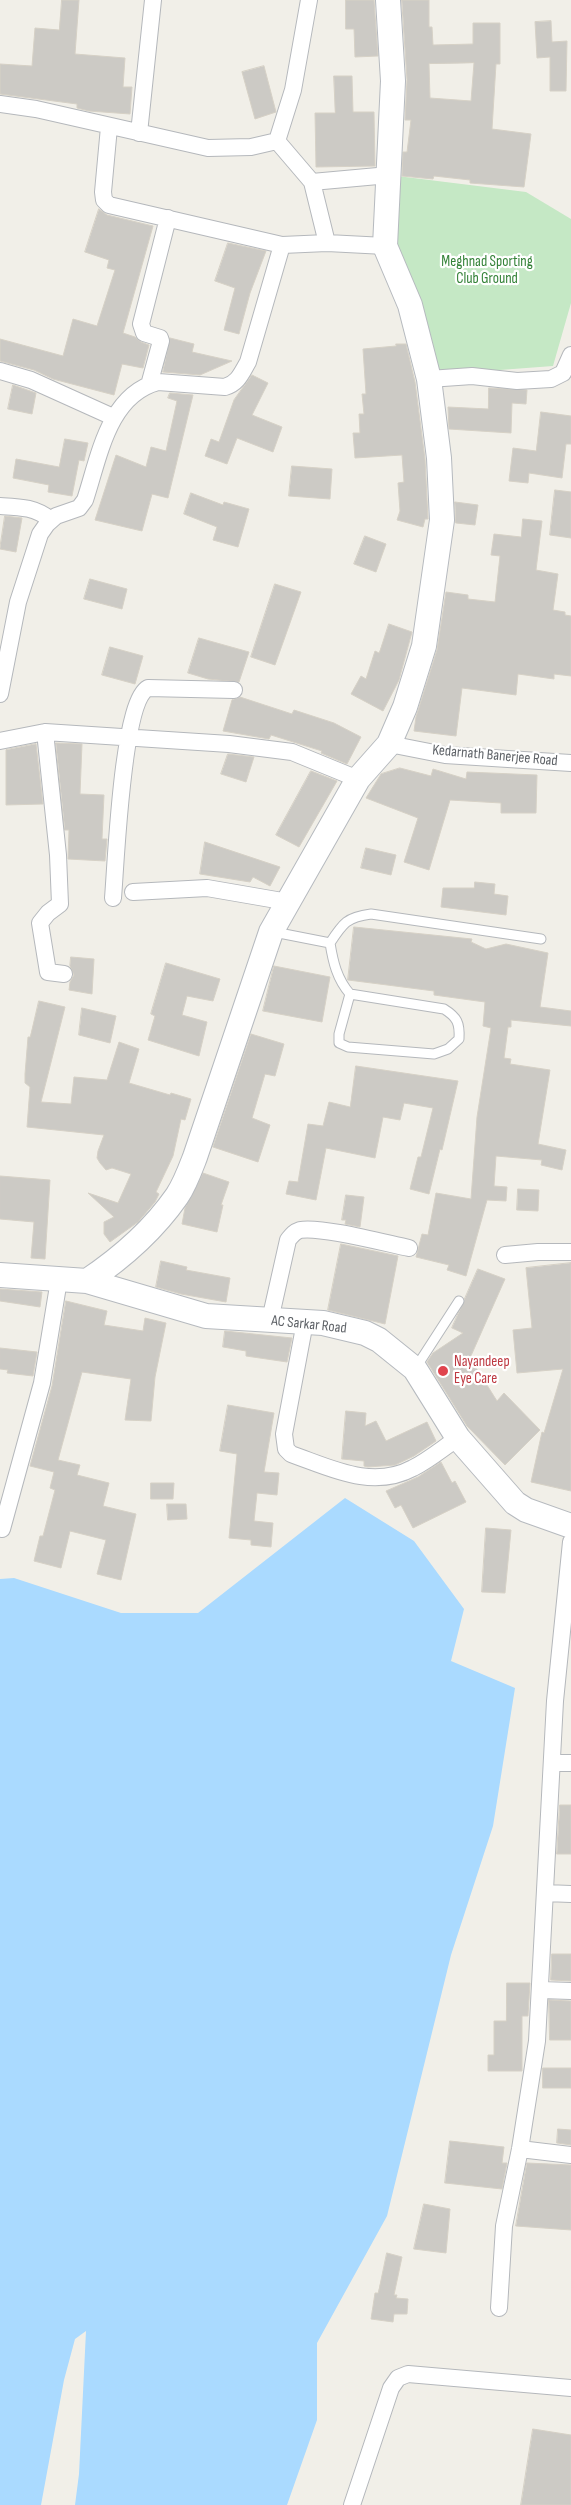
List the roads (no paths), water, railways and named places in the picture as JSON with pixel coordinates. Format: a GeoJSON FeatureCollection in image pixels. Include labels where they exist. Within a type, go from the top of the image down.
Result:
{"type":"FeatureCollection","features":[{"type":"Feature","properties":{"kind":"street"},"geometry":{"type":"LineString","coordinates":[[139,134],[153,0]]}},
{"type":"Feature","properties":{"kind":"street"},"geometry":{"type":"LineString","coordinates":[[277,141],[293,90],[309,0]]}},
{"type":"Feature","properties":{"kind":"street"},"geometry":{"type":"LineString","coordinates":[[86,1281],[110,1266],[135,1243],[177,1196],[184,1185],[271,932],[358,779],[389,744],[424,646],[442,520],[439,458],[429,379],[410,305],[385,246],[393,81],[388,0]]}},
{"type":"Feature","properties":{"kind":"street"},"geometry":{"type":"LineString","coordinates":[[0,104],[36,109],[139,134],[208,148],[251,147],[277,141]]}},
{"type":"Feature","properties":{"kind":"street"},"geometry":{"type":"LineString","coordinates":[[109,127],[104,200],[109,205],[282,245],[327,243],[385,246]]}},
{"type":"Feature","properties":{"kind":"street"},"geometry":{"type":"LineString","coordinates":[[277,141],[312,182],[327,243]]}},
{"type":"Feature","properties":{"kind":"street"},"geometry":{"type":"LineString","coordinates":[[312,182],[389,175]]}},
{"type":"Feature","properties":{"kind":"street"},"geometry":{"type":"LineString","coordinates":[[149,385],[162,341],[160,338],[144,333],[141,324],[168,218]]}},
{"type":"Feature","properties":{"kind":"street"},"geometry":{"type":"LineString","coordinates":[[0,694],[18,602],[40,534],[51,520],[79,508],[85,500],[113,417],[141,389],[158,382],[224,387],[233,384],[239,379],[248,362],[282,245]]}},
{"type":"Feature","properties":{"kind":"street"},"geometry":{"type":"LineString","coordinates":[[429,379],[472,376],[517,380],[551,379],[563,372],[571,355]]}},
{"type":"Feature","properties":{"kind":"street"},"geometry":{"type":"LineString","coordinates":[[0,371],[31,380],[113,417]]}},
{"type":"Feature","properties":{"kind":"street"},"geometry":{"type":"LineString","coordinates":[[0,506],[30,508],[42,513],[51,520]]}},
{"type":"Feature","properties":{"kind":"street"},"geometry":{"type":"LineString","coordinates":[[113,898],[127,738],[139,696],[148,688],[234,690]]}},
{"type":"Feature","properties":{"kind":"street"},"geometry":{"type":"LineString","coordinates":[[0,741],[45,732],[206,742],[292,752],[358,779]]}},
{"type":"Feature","properties":{"kind":"street"},"geometry":{"type":"LineString","coordinates":[[45,732],[58,855],[60,904],[40,923],[48,972],[64,974]]}},
{"type":"Feature","properties":{"kind":"street","name":"Kedarnath Banerjee Road"},"geometry":{"type":"LineString","coordinates":[[389,744],[445,754],[571,762]]}},
{"type":"Feature","properties":{"kind":"street"},"geometry":{"type":"LineString","coordinates":[[133,892],[207,888],[288,902]]}},
{"type":"Feature","properties":{"kind":"street"},"geometry":{"type":"LineString","coordinates":[[270,1320],[288,1240],[294,1232],[302,1230],[318,1231],[408,1248]]}},
{"type":"Feature","properties":{"kind":"street"},"geometry":{"type":"LineString","coordinates":[[505,1255],[571,1252]]}},
{"type":"Feature","properties":{"kind":"street","name":"AC Sarkar Road"},"geometry":{"type":"LineString","coordinates":[[0,1275],[86,1281],[206,1316],[305,1322],[348,1328],[365,1333],[379,1340],[415,1369],[458,1438],[515,1502],[526,1510],[571,1526]]}},
{"type":"Feature","properties":{"kind":"street"},"geometry":{"type":"LineString","coordinates":[[2,1529],[42,1383],[59,1280]]}},
{"type":"Feature","properties":{"kind":"street"},"geometry":{"type":"LineString","coordinates":[[305,1322],[284,1434],[286,1449],[291,1454],[369,1479],[392,1476],[413,1468],[458,1438]]}},
{"type":"Feature","properties":{"kind":"street"},"geometry":{"type":"LineString","coordinates":[[499,2308],[504,2226],[520,2149],[537,2041],[554,1701],[571,1542]]}},
{"type":"Feature","properties":{"kind":"street"},"geometry":{"type":"LineString","coordinates":[[552,1762],[571,1763]]}},
{"type":"Feature","properties":{"kind":"street"},"geometry":{"type":"LineString","coordinates":[[545,1893],[571,1894]]}},
{"type":"Feature","properties":{"kind":"street"},"geometry":{"type":"LineString","coordinates":[[541,1990],[571,1991]]}},
{"type":"Feature","properties":{"kind":"street"},"geometry":{"type":"LineString","coordinates":[[520,2149],[571,2155]]}},
{"type":"Feature","properties":{"kind":"street"},"geometry":{"type":"LineString","coordinates":[[352,2505],[391,2388],[398,2378],[408,2374],[571,2388]]}},
{"type":"Feature","properties":{"kind":"lane"},"geometry":{"type":"LineString","coordinates":[[350,994],[339,1034],[339,1043],[348,1047],[434,1054],[448,1050],[459,1040],[460,1026],[455,1016],[444,1008],[350,994],[341,983],[333,962],[330,943],[341,926],[352,917],[371,914],[541,939]]}},
{"type":"Feature","properties":{"kind":"lane"},"geometry":{"type":"LineString","coordinates":[[271,932],[330,943]]}},
{"type":"Feature","properties":{"kind":"lane"},"geometry":{"type":"LineString","coordinates":[[415,1369],[459,1302]]}},
{"type":"Feature","properties":{"kind":"water"},"geometry":{"type":"Polygon","coordinates":[[[345,1498],[414,1541],[464,1609],[451,1661],[515,1688],[493,1826],[451,1955],[387,2216],[317,2343],[317,2420],[287,2505],[75,2505],[79,2474],[86,2331],[75,2339],[64,2380],[41,2505],[0,2505],[0,1579],[14,1578],[121,1613],[198,1613],[345,1498]]]}},
{"type":"Feature","properties":{"kind":"place","name":"Nayandeep Eye Care"},"geometry":{"type":"Point","coordinates":[443,1371]}},
{"type":"Feature","properties":{"kind":"park label","name":"Meghnad Sporting Club Ground"},"geometry":{"type":"Point","coordinates":[487,270]}}]}
